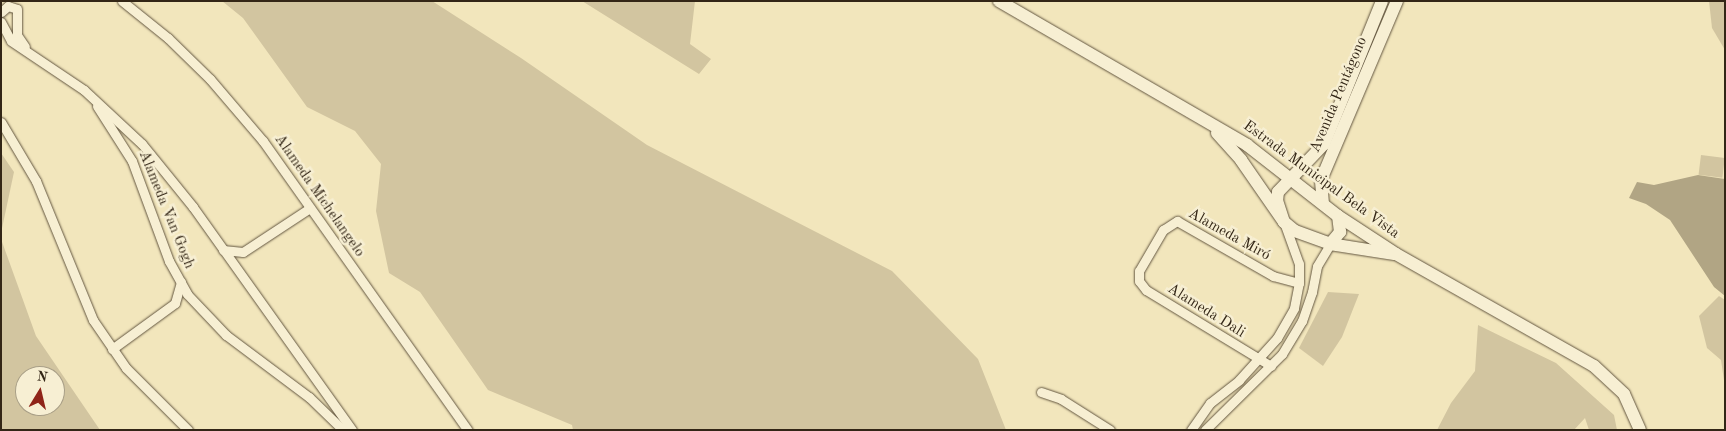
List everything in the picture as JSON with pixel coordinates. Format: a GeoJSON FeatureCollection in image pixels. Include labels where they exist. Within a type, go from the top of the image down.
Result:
{"type":"FeatureCollection","features":[{"type":"Feature","properties":{"kind":"main road","name":"Estrada Municipal Bela Vista"},"geometry":{"type":"LineString","coordinates":[[999,1],[1261,154],[1338,216],[1396,254],[1520,325],[1553,340],[1616,384],[1632,408],[1640,430]]}},
{"type":"Feature","properties":{"kind":"main road","name":"Avenida Pentágono"},"geometry":{"type":"LineString","coordinates":[[1284,222],[1277,196],[1290,177],[1324,144],[1382,1]]}},
{"type":"Feature","properties":{"kind":"main road","name":"Avenida Pentágono"},"geometry":{"type":"LineString","coordinates":[[1323,204],[1321,180],[1397,1]]}},
{"type":"Feature","properties":{"kind":"main road"},"geometry":{"type":"LineString","coordinates":[[1204,120],[1241,160],[1284,222],[1304,236],[1330,244],[1396,254]]}},
{"type":"Feature","properties":{"kind":"main road"},"geometry":{"type":"LineString","coordinates":[[1330,244],[1340,232],[1338,216]]}},
{"type":"Feature","properties":{"kind":"main road","name":"Estrada Municipal Bela Vista"},"geometry":{"type":"LineString","coordinates":[[1520,325],[1615,394],[1631,430]]}},
{"type":"Feature","properties":{"kind":"street","name":"Alameda Michelangelo"},"geometry":{"type":"LineString","coordinates":[[122,1],[168,38],[210,79],[263,141],[468,430]]}},
{"type":"Feature","properties":{"kind":"street"},"geometry":{"type":"LineString","coordinates":[[1,12],[8,6],[17,9],[17,35],[26,50]]}},
{"type":"Feature","properties":{"kind":"street","name":"Alameda Van Gogh"},"geometry":{"type":"LineString","coordinates":[[1,22],[11,40],[84,90],[142,144],[223,250],[352,430]]}},
{"type":"Feature","properties":{"kind":"street","name":"Alameda Van Gogh"},"geometry":{"type":"LineString","coordinates":[[84,90],[128,154],[169,261],[195,303],[226,335],[309,397],[343,430]]}},
{"type":"Feature","properties":{"kind":"street"},"geometry":{"type":"LineString","coordinates":[[1,122],[36,181],[80,294],[112,350],[138,383],[188,430]]}},
{"type":"Feature","properties":{"kind":"street"},"geometry":{"type":"LineString","coordinates":[[128,154],[142,144]]}},
{"type":"Feature","properties":{"kind":"street"},"geometry":{"type":"LineString","coordinates":[[223,250],[243,252],[310,208]]}},
{"type":"Feature","properties":{"kind":"street","name":"Alameda Miró"},"geometry":{"type":"LineString","coordinates":[[1139,271],[1163,230],[1177,221],[1273,276],[1299,283]]}},
{"type":"Feature","properties":{"kind":"street"},"geometry":{"type":"LineString","coordinates":[[1191,430],[1210,402],[1258,359],[1287,323],[1299,283],[1296,250],[1284,222]]}},
{"type":"Feature","properties":{"kind":"street"},"geometry":{"type":"LineString","coordinates":[[1205,430],[1271,366],[1302,321],[1312,292],[1317,266],[1330,244]]}},
{"type":"Feature","properties":{"kind":"street"},"geometry":{"type":"LineString","coordinates":[[239,272],[243,252]]}},
{"type":"Feature","properties":{"kind":"street","name":"Alameda Dali"},"geometry":{"type":"LineString","coordinates":[[1139,271],[1139,281],[1146,290],[1271,366]]}},
{"type":"Feature","properties":{"kind":"street"},"geometry":{"type":"LineString","coordinates":[[112,350],[174,302],[181,282]]}},
{"type":"Feature","properties":{"kind":"street"},"geometry":{"type":"LineString","coordinates":[[174,302],[195,303]]}},
{"type":"Feature","properties":{"kind":"street"},"geometry":{"type":"LineString","coordinates":[[309,397],[319,386]]}},
{"type":"Feature","properties":{"kind":"street"},"geometry":{"type":"LineString","coordinates":[[1041,392],[1061,399],[1110,430]]}},
{"type":"Feature","properties":{"kind":"shaded area"},"geometry":{"type":"Polygon","coordinates":[[[222,1],[432,1],[521,58],[647,145],[892,271],[978,359],[1006,430],[573,430],[572,425],[488,390],[420,292],[389,273],[376,211],[381,164],[355,131],[307,107],[243,18],[222,1]]]}},
{"type":"Feature","properties":{"kind":"shaded area"},"geometry":{"type":"Polygon","coordinates":[[[582,1],[695,1],[690,44],[711,59],[699,74],[582,1]]]}},
{"type":"Feature","properties":{"kind":"shaded area"},"geometry":{"type":"Polygon","coordinates":[[[1709,1],[1725,1],[1725,50],[1712,28],[1709,1]]]}},
{"type":"Feature","properties":{"kind":"shaded area"},"geometry":{"type":"Polygon","coordinates":[[[1,153],[14,172],[1,233],[1,153]]]}},
{"type":"Feature","properties":{"kind":"shaded area"},"geometry":{"type":"Polygon","coordinates":[[[1701,155],[1725,158],[1722,178],[1699,175],[1701,155]]]}},
{"type":"Feature","properties":{"kind":"shaded area"},"geometry":{"type":"Polygon","coordinates":[[[1698,175],[1725,179],[1725,296],[1714,287],[1670,220],[1646,204],[1629,198],[1637,182],[1654,185],[1698,175]]]}},
{"type":"Feature","properties":{"kind":"shaded area"},"geometry":{"type":"Polygon","coordinates":[[[1,239],[36,336],[56,366],[15,366],[15,416],[65,416],[65,379],[100,430],[1,430],[1,239]]]}},
{"type":"Feature","properties":{"kind":"shaded area"},"geometry":{"type":"Polygon","coordinates":[[[1328,292],[1359,294],[1342,337],[1323,366],[1299,348],[1328,292]]]}},
{"type":"Feature","properties":{"kind":"shaded area"},"geometry":{"type":"Polygon","coordinates":[[[1719,296],[1725,300],[1725,387],[1721,360],[1707,348],[1699,316],[1719,296]]]}},
{"type":"Feature","properties":{"kind":"shaded area"},"geometry":{"type":"Polygon","coordinates":[[[1478,325],[1556,363],[1614,415],[1617,430],[1589,430],[1585,418],[1574,430],[1437,430],[1451,403],[1475,371],[1478,325]]]}}]}
